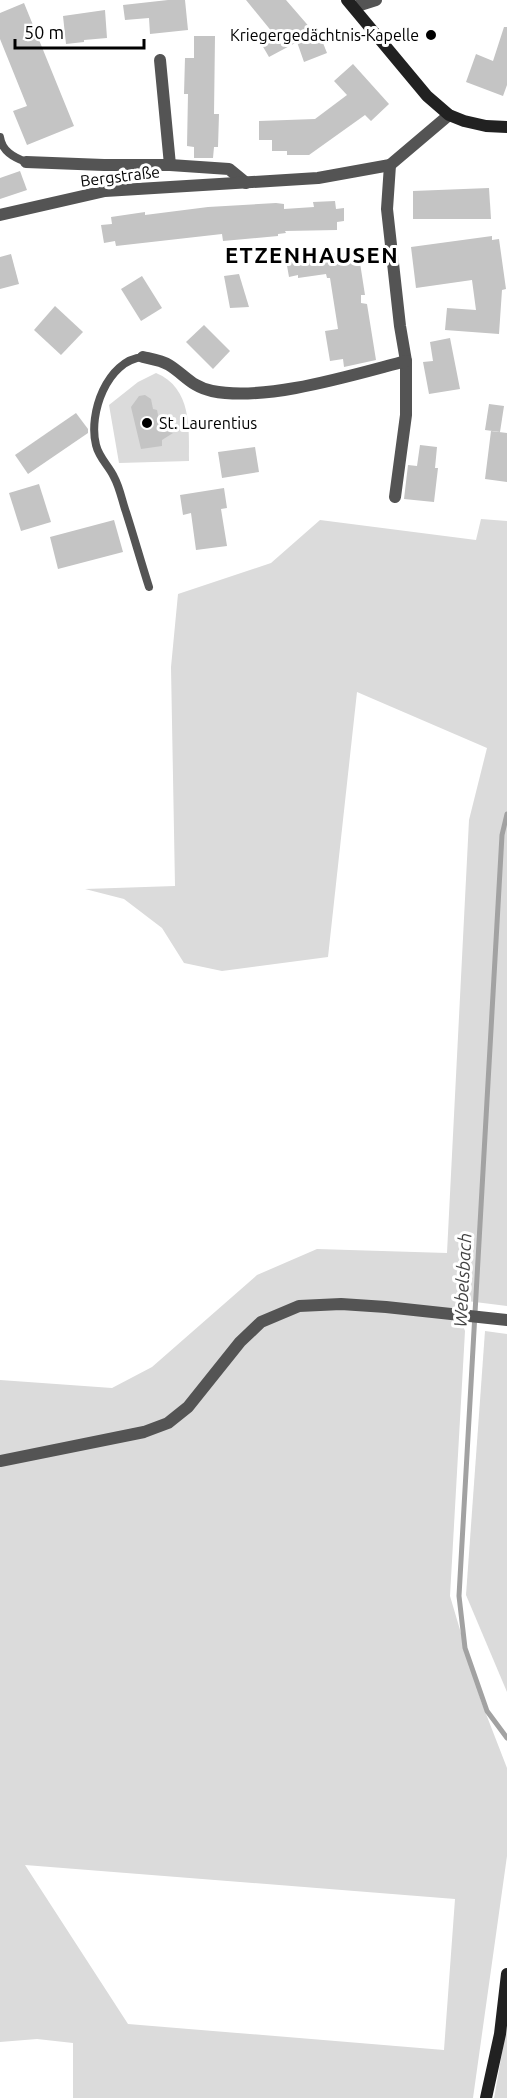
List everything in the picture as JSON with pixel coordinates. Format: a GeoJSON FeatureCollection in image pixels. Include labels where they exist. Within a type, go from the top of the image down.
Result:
{"type":"FeatureCollection","features":[{"type":"Feature","properties":{"kind":"main road"},"geometry":{"type":"LineString","coordinates":[[350,3],[427,96],[449,115],[486,126],[507,127]]}},
{"type":"Feature","properties":{"kind":"main road"},"geometry":{"type":"LineString","coordinates":[[486,2098],[500,2034],[507,1974]]}},
{"type":"Feature","properties":{"kind":"street"},"geometry":{"type":"LineString","coordinates":[[350,3],[376,0]]}},
{"type":"Feature","properties":{"kind":"street"},"geometry":{"type":"LineString","coordinates":[[160,60],[170,165]]}},
{"type":"Feature","properties":{"kind":"street"},"geometry":{"type":"LineString","coordinates":[[395,497],[406,415],[406,361],[387,209],[390,165],[449,115]]}},
{"type":"Feature","properties":{"kind":"street","name":"Bergstraße"},"geometry":{"type":"LineString","coordinates":[[26,162],[170,165],[229,169],[246,183]]}},
{"type":"Feature","properties":{"kind":"street","name":"Bergstraße"},"geometry":{"type":"LineString","coordinates":[[0,215],[105,191],[318,178],[390,165]]}},
{"type":"Feature","properties":{"kind":"street"},"geometry":{"type":"LineString","coordinates":[[143,357],[160,360],[169,365],[194,386],[232,394],[252,394],[327,381],[406,361]]}},
{"type":"Feature","properties":{"kind":"street"},"geometry":{"type":"LineString","coordinates":[[0,1461],[144,1432],[168,1423],[188,1407],[240,1342],[261,1322],[299,1306],[340,1304],[507,1320]]}},
{"type":"Feature","properties":{"kind":"lane"},"geometry":{"type":"LineString","coordinates":[[0,137],[1,144],[12,157],[26,162]]}},
{"type":"Feature","properties":{"kind":"lane"},"geometry":{"type":"LineString","coordinates":[[143,357],[128,361],[117,370],[99,400],[94,430],[99,455],[114,477],[149,587]]}},
{"type":"Feature","properties":{"kind":"shaded area"},"geometry":{"type":"Polygon","coordinates":[[[156,373],[176,388],[182,399],[188,423],[189,461],[119,463],[109,405],[138,382],[156,373]]]}},
{"type":"Feature","properties":{"kind":"shaded area"},"geometry":{"type":"Polygon","coordinates":[[[481,519],[507,521],[507,1306],[467,1301],[461,1320],[465,1331],[450,1596],[481,1701],[507,1768],[507,1856],[473,2098],[73,2098],[73,2043],[37,2039],[0,2042],[0,1380],[112,1388],[152,1367],[257,1275],[317,1249],[447,1253],[469,820],[487,748],[357,692],[328,957],[222,971],[184,963],[162,928],[124,899],[85,889],[175,886],[171,667],[178,594],[271,563],[320,520],[476,540],[481,519]],[[25,1865],[128,2024],[444,2050],[455,1899],[25,1865]]]}},
{"type":"Feature","properties":{"kind":"shaded area"},"geometry":{"type":"Polygon","coordinates":[[[485,1331],[507,1334],[507,1692],[466,1595],[485,1331]]]}},
{"type":"Feature","properties":{"kind":"shaded area"},"geometry":{"type":"Polygon","coordinates":[[[507,2024],[507,2098],[494,2098],[495,2093],[507,2024]]]}},
{"type":"Feature","properties":{"kind":"building"},"geometry":{"type":"Polygon","coordinates":[[[185,0],[188,30],[150,34],[149,18],[125,20],[123,5],[185,0]]]}},
{"type":"Feature","properties":{"kind":"building"},"geometry":{"type":"Polygon","coordinates":[[[246,0],[286,0],[312,30],[317,28],[327,53],[304,62],[297,42],[269,57],[262,45],[277,38],[246,0]]]}},
{"type":"Feature","properties":{"kind":"building"},"geometry":{"type":"Polygon","coordinates":[[[24,3],[74,126],[27,145],[13,111],[27,106],[0,39],[0,13],[24,3]]]}},
{"type":"Feature","properties":{"kind":"building"},"geometry":{"type":"Polygon","coordinates":[[[105,10],[107,38],[66,44],[63,16],[105,10]]]}},
{"type":"Feature","properties":{"kind":"building"},"geometry":{"type":"Polygon","coordinates":[[[504,27],[507,27],[507,85],[503,96],[466,82],[476,54],[493,61],[504,27]]]}},
{"type":"Feature","properties":{"kind":"building"},"geometry":{"type":"Polygon","coordinates":[[[194,36],[215,36],[214,114],[219,114],[218,147],[214,147],[213,158],[194,158],[194,147],[187,146],[188,94],[184,94],[185,58],[194,58],[194,36]]]}},
{"type":"Feature","properties":{"kind":"building"},"geometry":{"type":"Polygon","coordinates":[[[353,64],[389,104],[371,121],[365,115],[309,155],[287,155],[287,151],[272,151],[272,140],[259,140],[259,121],[315,119],[347,95],[334,81],[353,64]]]}},
{"type":"Feature","properties":{"kind":"building"},"geometry":{"type":"Polygon","coordinates":[[[20,171],[27,190],[0,199],[0,178],[20,171]]]}},
{"type":"Feature","properties":{"kind":"building"},"geometry":{"type":"Polygon","coordinates":[[[489,188],[491,219],[413,219],[413,191],[489,188]]]}},
{"type":"Feature","properties":{"kind":"building"},"geometry":{"type":"Polygon","coordinates":[[[335,201],[336,209],[344,208],[344,221],[337,222],[337,230],[285,231],[286,233],[278,234],[278,236],[223,241],[222,234],[116,246],[115,241],[104,243],[101,225],[112,224],[111,217],[145,212],[145,215],[208,207],[276,203],[284,204],[284,209],[314,207],[313,202],[335,201]]]}},
{"type":"Feature","properties":{"kind":"building"},"geometry":{"type":"Polygon","coordinates":[[[492,236],[492,240],[499,239],[506,289],[502,290],[499,334],[445,330],[447,308],[476,310],[472,280],[416,288],[411,247],[492,236]]]}},
{"type":"Feature","properties":{"kind":"building"},"geometry":{"type":"Polygon","coordinates":[[[358,250],[365,295],[361,295],[361,303],[367,304],[376,360],[344,367],[343,359],[330,361],[325,331],[338,329],[330,278],[327,278],[326,274],[289,277],[286,260],[358,250]]]}},
{"type":"Feature","properties":{"kind":"building"},"geometry":{"type":"Polygon","coordinates":[[[11,254],[19,284],[0,289],[0,257],[11,254]]]}},
{"type":"Feature","properties":{"kind":"building"},"geometry":{"type":"Polygon","coordinates":[[[239,274],[249,307],[230,308],[224,276],[239,274]]]}},
{"type":"Feature","properties":{"kind":"building"},"geometry":{"type":"Polygon","coordinates":[[[142,276],[162,308],[141,321],[121,289],[142,276]]]}},
{"type":"Feature","properties":{"kind":"building"},"geometry":{"type":"Polygon","coordinates":[[[55,306],[83,332],[61,355],[34,330],[55,306]]]}},
{"type":"Feature","properties":{"kind":"building"},"geometry":{"type":"Polygon","coordinates":[[[204,325],[230,351],[213,369],[186,342],[204,325]]]}},
{"type":"Feature","properties":{"kind":"building"},"geometry":{"type":"Polygon","coordinates":[[[450,338],[460,389],[429,394],[423,362],[433,361],[430,342],[450,338]]]}},
{"type":"Feature","properties":{"kind":"building","name":"St. Laurentius"},"geometry":{"type":"Polygon","coordinates":[[[145,395],[151,399],[153,409],[157,410],[161,430],[173,433],[162,440],[162,446],[141,449],[131,407],[139,396],[145,395]]]}},
{"type":"Feature","properties":{"kind":"building"},"geometry":{"type":"Polygon","coordinates":[[[489,404],[504,406],[500,432],[485,430],[489,404]]]}},
{"type":"Feature","properties":{"kind":"building"},"geometry":{"type":"Polygon","coordinates":[[[76,413],[88,429],[88,433],[28,474],[15,455],[76,413]]]}},
{"type":"Feature","properties":{"kind":"building"},"geometry":{"type":"Polygon","coordinates":[[[491,431],[507,433],[507,482],[485,479],[491,431]]]}},
{"type":"Feature","properties":{"kind":"building"},"geometry":{"type":"Polygon","coordinates":[[[420,445],[437,447],[435,468],[438,468],[434,502],[404,499],[408,465],[417,466],[420,445]]]}},
{"type":"Feature","properties":{"kind":"building"},"geometry":{"type":"Polygon","coordinates":[[[255,447],[259,472],[222,478],[218,452],[255,447]]]}},
{"type":"Feature","properties":{"kind":"building"},"geometry":{"type":"Polygon","coordinates":[[[39,484],[51,522],[21,531],[9,493],[39,484]]]}},
{"type":"Feature","properties":{"kind":"building"},"geometry":{"type":"Polygon","coordinates":[[[224,488],[227,508],[221,509],[227,546],[196,550],[191,513],[183,515],[180,495],[224,488]]]}},
{"type":"Feature","properties":{"kind":"building"},"geometry":{"type":"Polygon","coordinates":[[[114,520],[123,552],[58,569],[50,537],[114,520]]]}},
{"type":"Feature","properties":{"kind":"waterway","name":"Webelsbach"},"geometry":{"type":"LineString","coordinates":[[507,814],[502,835],[459,1596],[465,1648],[487,1711],[507,1738]]}},
{"type":"Feature","properties":{"kind":"place","name":"Kriegergedächtnis-Kapelle"},"geometry":{"type":"Point","coordinates":[431,35]}},
{"type":"Feature","properties":{"kind":"place","name":"St. Laurentius"},"geometry":{"type":"Point","coordinates":[147,423]}},
{"type":"Feature","properties":{"kind":"district","name":"ETZENHAUSEN"},"geometry":{"type":"Point","coordinates":[312,254]}}]}
